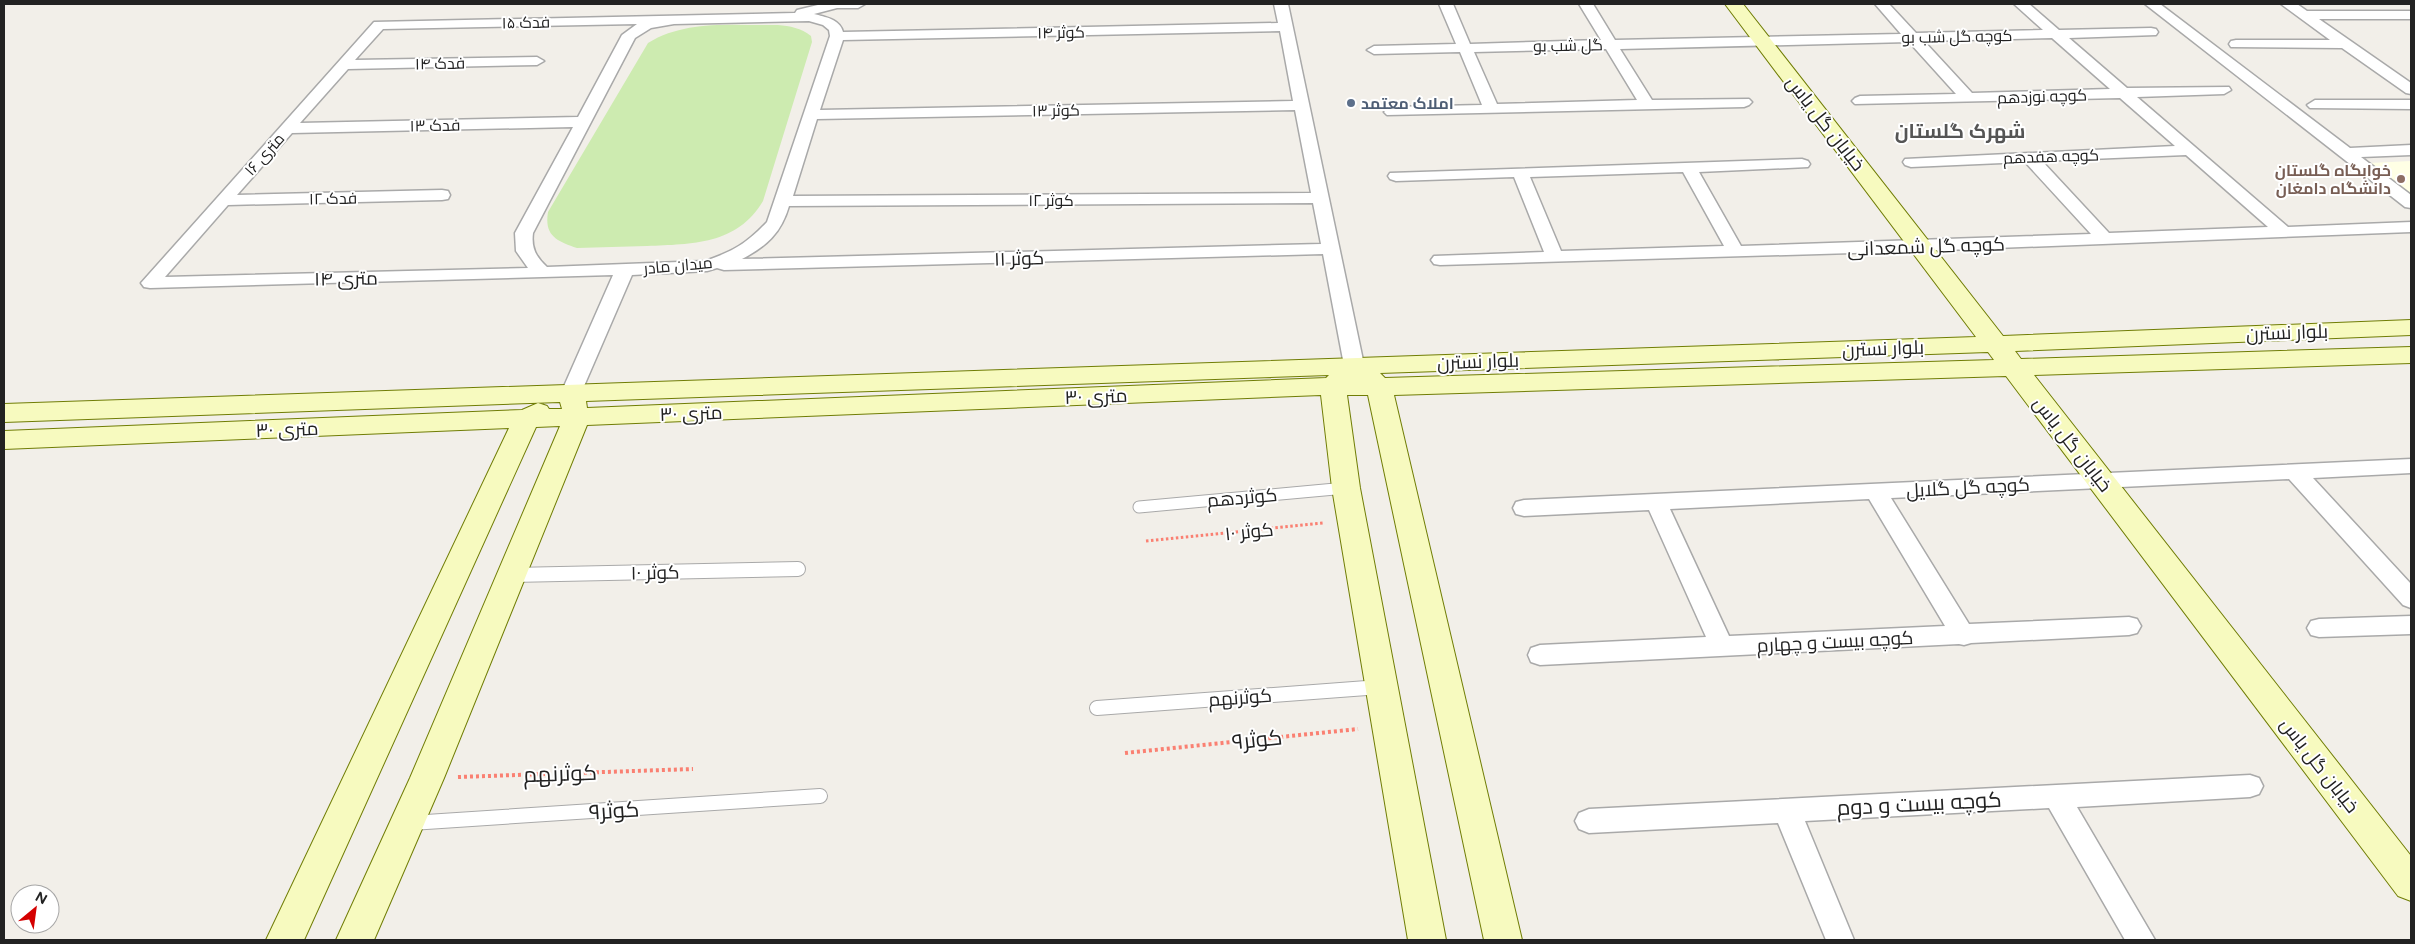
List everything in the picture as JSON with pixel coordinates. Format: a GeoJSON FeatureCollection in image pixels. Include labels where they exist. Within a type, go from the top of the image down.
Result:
{"type":"FeatureCollection","features":[{"type":"Feature","properties":{"kind":"street"},"geometry":{"type":"LineString","coordinates":[[787,17],[837,4],[858,4]]}},
{"type":"Feature","properties":{"kind":"street"},"geometry":{"type":"LineString","coordinates":[[1281,4],[1331,249],[1344,376],[1346,488],[1427,940]]}},
{"type":"Feature","properties":{"kind":"street"},"geometry":{"type":"LineString","coordinates":[[1446,4],[1491,110]]}},
{"type":"Feature","properties":{"kind":"street"},"geometry":{"type":"LineString","coordinates":[[1586,4],[1647,105]]}},
{"type":"Feature","properties":{"kind":"street","name":"خیابان گل یاس"},"geometry":{"type":"LineString","coordinates":[[1734,4],[2411,884]]}},
{"type":"Feature","properties":{"kind":"street"},"geometry":{"type":"LineString","coordinates":[[1882,4],[1968,98]]}},
{"type":"Feature","properties":{"kind":"street"},"geometry":{"type":"LineString","coordinates":[[2021,4],[2192,150],[2284,232]]}},
{"type":"Feature","properties":{"kind":"street"},"geometry":{"type":"LineString","coordinates":[[2152,4],[2411,203]]}},
{"type":"Feature","properties":{"kind":"street"},"geometry":{"type":"LineString","coordinates":[[2288,4],[2411,90]]}},
{"type":"Feature","properties":{"kind":"street"},"geometry":{"type":"LineString","coordinates":[[543,273],[528,258],[524,251],[524,233],[629,35],[647,24],[748,11],[787,17],[809,17],[828,22],[836,28],[837,36]]}},
{"type":"Feature","properties":{"kind":"street"},"geometry":{"type":"LineString","coordinates":[[2304,15],[2410,15]]}},
{"type":"Feature","properties":{"kind":"street","name":"فدک ۱۵"},"geometry":{"type":"LineString","coordinates":[[379,25],[672,20]]}},
{"type":"Feature","properties":{"kind":"street","name":"۱۶ متری"},"geometry":{"type":"LineString","coordinates":[[150,283],[379,25]]}},
{"type":"Feature","properties":{"kind":"street","name":"کوثر ۱۴"},"geometry":{"type":"LineString","coordinates":[[837,36],[1286,27]]}},
{"type":"Feature","properties":{"kind":"street","name":"کوچه گل شب بو"},"geometry":{"type":"LineString","coordinates":[[1762,40],[2151,32]]}},
{"type":"Feature","properties":{"kind":"street","name":"میدان مادر"},"geometry":{"type":"LineString","coordinates":[[543,273],[707,266],[745,252],[764,238],[775,224],[837,36]]}},
{"type":"Feature","properties":{"kind":"street","name":"گل شب بو"},"geometry":{"type":"LineString","coordinates":[[1374,50],[1762,40]]}},
{"type":"Feature","properties":{"kind":"street"},"geometry":{"type":"LineString","coordinates":[[2236,44],[2345,44]]}},
{"type":"Feature","properties":{"kind":"street","name":"فدک ۱۴"},"geometry":{"type":"LineString","coordinates":[[343,65],[537,61]]}},
{"type":"Feature","properties":{"kind":"street"},"geometry":{"type":"LineString","coordinates":[[2389,74],[2411,74]]}},
{"type":"Feature","properties":{"kind":"street","name":"کوچه نوزدهم"},"geometry":{"type":"LineString","coordinates":[[1860,101],[2224,90]]}},
{"type":"Feature","properties":{"kind":"street"},"geometry":{"type":"LineString","coordinates":[[1392,112],[1744,102]]}},
{"type":"Feature","properties":{"kind":"street"},"geometry":{"type":"LineString","coordinates":[[2315,105],[2411,104]]}},
{"type":"Feature","properties":{"kind":"street","name":"کوثر ۱۳"},"geometry":{"type":"LineString","coordinates":[[811,116],[1301,105]]}},
{"type":"Feature","properties":{"kind":"street","name":"فدک ۱۳"},"geometry":{"type":"LineString","coordinates":[[287,128],[583,122]]}},
{"type":"Feature","properties":{"kind":"street","name":"کوچه هفدهم"},"geometry":{"type":"LineString","coordinates":[[1911,162],[2192,150]]}},
{"type":"Feature","properties":{"kind":"street"},"geometry":{"type":"LineString","coordinates":[[2346,153],[2411,150]]}},
{"type":"Feature","properties":{"kind":"street"},"geometry":{"type":"LineString","coordinates":[[2029,157],[2105,239]]}},
{"type":"Feature","properties":{"kind":"street"},"geometry":{"type":"LineString","coordinates":[[1396,176],[1802,164]]}},
{"type":"Feature","properties":{"kind":"street"},"geometry":{"type":"LineString","coordinates":[[1688,167],[1736,252]]}},
{"type":"Feature","properties":{"kind":"street"},"geometry":{"type":"LineString","coordinates":[[1520,172],[1554,257]]}},
{"type":"Feature","properties":{"kind":"street","name":"فدک ۱۲"},"geometry":{"type":"LineString","coordinates":[[223,200],[442,195]]}},
{"type":"Feature","properties":{"kind":"street","name":"کوثر ۱۲"},"geometry":{"type":"LineString","coordinates":[[782,201],[1320,198]]}},
{"type":"Feature","properties":{"kind":"street","name":"کوچه گل شمعدانی"},"geometry":{"type":"LineString","coordinates":[[1440,260],[1920,246],[2411,227]]}},
{"type":"Feature","properties":{"kind":"street","name":"کوثر ۱۱"},"geometry":{"type":"LineString","coordinates":[[707,266],[1331,249]]}},
{"type":"Feature","properties":{"kind":"street"},"geometry":{"type":"LineString","coordinates":[[355,940],[427,778],[512,575],[625,269]]}},
{"type":"Feature","properties":{"kind":"street","name":"۱۴ متری"},"geometry":{"type":"LineString","coordinates":[[150,283],[543,273]]}},
{"type":"Feature","properties":{"kind":"street","name":"بلوار نسترن"},"geometry":{"type":"LineString","coordinates":[[1344,376],[1996,344],[2411,327]]}},
{"type":"Feature","properties":{"kind":"street","name":"بلوار نسترن"},"geometry":{"type":"LineString","coordinates":[[1379,387],[2411,356]]}},
{"type":"Feature","properties":{"kind":"street"},"geometry":{"type":"LineString","coordinates":[[1344,376],[1379,387],[1504,940]]}},
{"type":"Feature","properties":{"kind":"street","name":"۳۰ متری"},"geometry":{"type":"LineString","coordinates":[[4,413],[574,405],[1344,376]]}},
{"type":"Feature","properties":{"kind":"street"},"geometry":{"type":"LineString","coordinates":[[285,940],[526,420],[574,405]]}},
{"type":"Feature","properties":{"kind":"street","name":"۳۰ متری"},"geometry":{"type":"LineString","coordinates":[[4,440],[526,420]]}},
{"type":"Feature","properties":{"kind":"street","name":"کوچه گل گلایل"},"geometry":{"type":"LineString","coordinates":[[1524,508],[2411,466]]}},
{"type":"Feature","properties":{"kind":"street"},"geometry":{"type":"LineString","coordinates":[[2294,471],[2411,599]]}},
{"type":"Feature","properties":{"kind":"street"},"geometry":{"type":"LineString","coordinates":[[1875,491],[1964,636]]}},
{"type":"Feature","properties":{"kind":"street"},"geometry":{"type":"LineString","coordinates":[[1656,501],[1722,647]]}},
{"type":"Feature","properties":{"kind":"street"},"geometry":{"type":"LineString","coordinates":[[2319,628],[2411,625]]}},
{"type":"Feature","properties":{"kind":"street","name":"کوچه بیست و چهارم"},"geometry":{"type":"LineString","coordinates":[[1540,655],[1964,636],[2129,626]]}},
{"type":"Feature","properties":{"kind":"street","name":"کوچه بیست و دوم"},"geometry":{"type":"LineString","coordinates":[[1589,821],[2250,786]]}},
{"type":"Feature","properties":{"kind":"street"},"geometry":{"type":"LineString","coordinates":[[2056,796],[2141,940]]}},
{"type":"Feature","properties":{"kind":"street"},"geometry":{"type":"LineString","coordinates":[[1787,811],[1840,940]]}},
{"type":"Feature","properties":{"kind":"lane","name":"کوثردهم"},"geometry":{"type":"LineString","coordinates":[[1139,507],[1346,488]]}},
{"type":"Feature","properties":{"kind":"lane","name":"کوثر ۱۰"},"geometry":{"type":"LineString","coordinates":[[512,575],[798,569]]}},
{"type":"Feature","properties":{"kind":"lane","name":"کوثرنهم"},"geometry":{"type":"LineString","coordinates":[[1098,708],[1382,686]]}},
{"type":"Feature","properties":{"kind":"lane","name":"کوثر۹"},"geometry":{"type":"LineString","coordinates":[[407,823],[820,796]]}},
{"type":"Feature","properties":{"kind":"path","name":"کوثر ۱۰"},"geometry":{"type":"LineString","coordinates":[[1146,541],[1351,520]]}},
{"type":"Feature","properties":{"kind":"path","name":"کوثر۹"},"geometry":{"type":"LineString","coordinates":[[1125,753],[1389,725]]}},
{"type":"Feature","properties":{"kind":"path","name":"کوثرنهم"},"geometry":{"type":"LineString","coordinates":[[427,778],[693,769]]}},
{"type":"Feature","properties":{"kind":"shaded area","name":"خوابگاه گلستان دانشگاه دامغان"},"geometry":{"type":"Polygon","coordinates":[[[2411,161],[2411,195],[2369,163],[2411,161]]]}},
{"type":"Feature","properties":{"kind":"green space"},"geometry":{"type":"Polygon","coordinates":[[[712,25],[778,25],[803,31],[811,36],[812,42],[763,201],[740,226],[727,234],[697,242],[577,248],[563,243],[550,232],[547,220],[548,212],[648,43],[663,35],[695,27],[712,25]]]}},
{"type":"Feature","properties":{"kind":"place","name":"املاک معتمد"},"geometry":{"type":"Point","coordinates":[1351,103]}},
{"type":"Feature","properties":{"kind":"place","name":"خوابگاه گلستان دانشگاه دامغان"},"geometry":{"type":"Point","coordinates":[2401,179]}},
{"type":"Feature","properties":{"kind":"district","name":"شهرک گلستان"},"geometry":{"type":"Point","coordinates":[1960,131]}}]}
